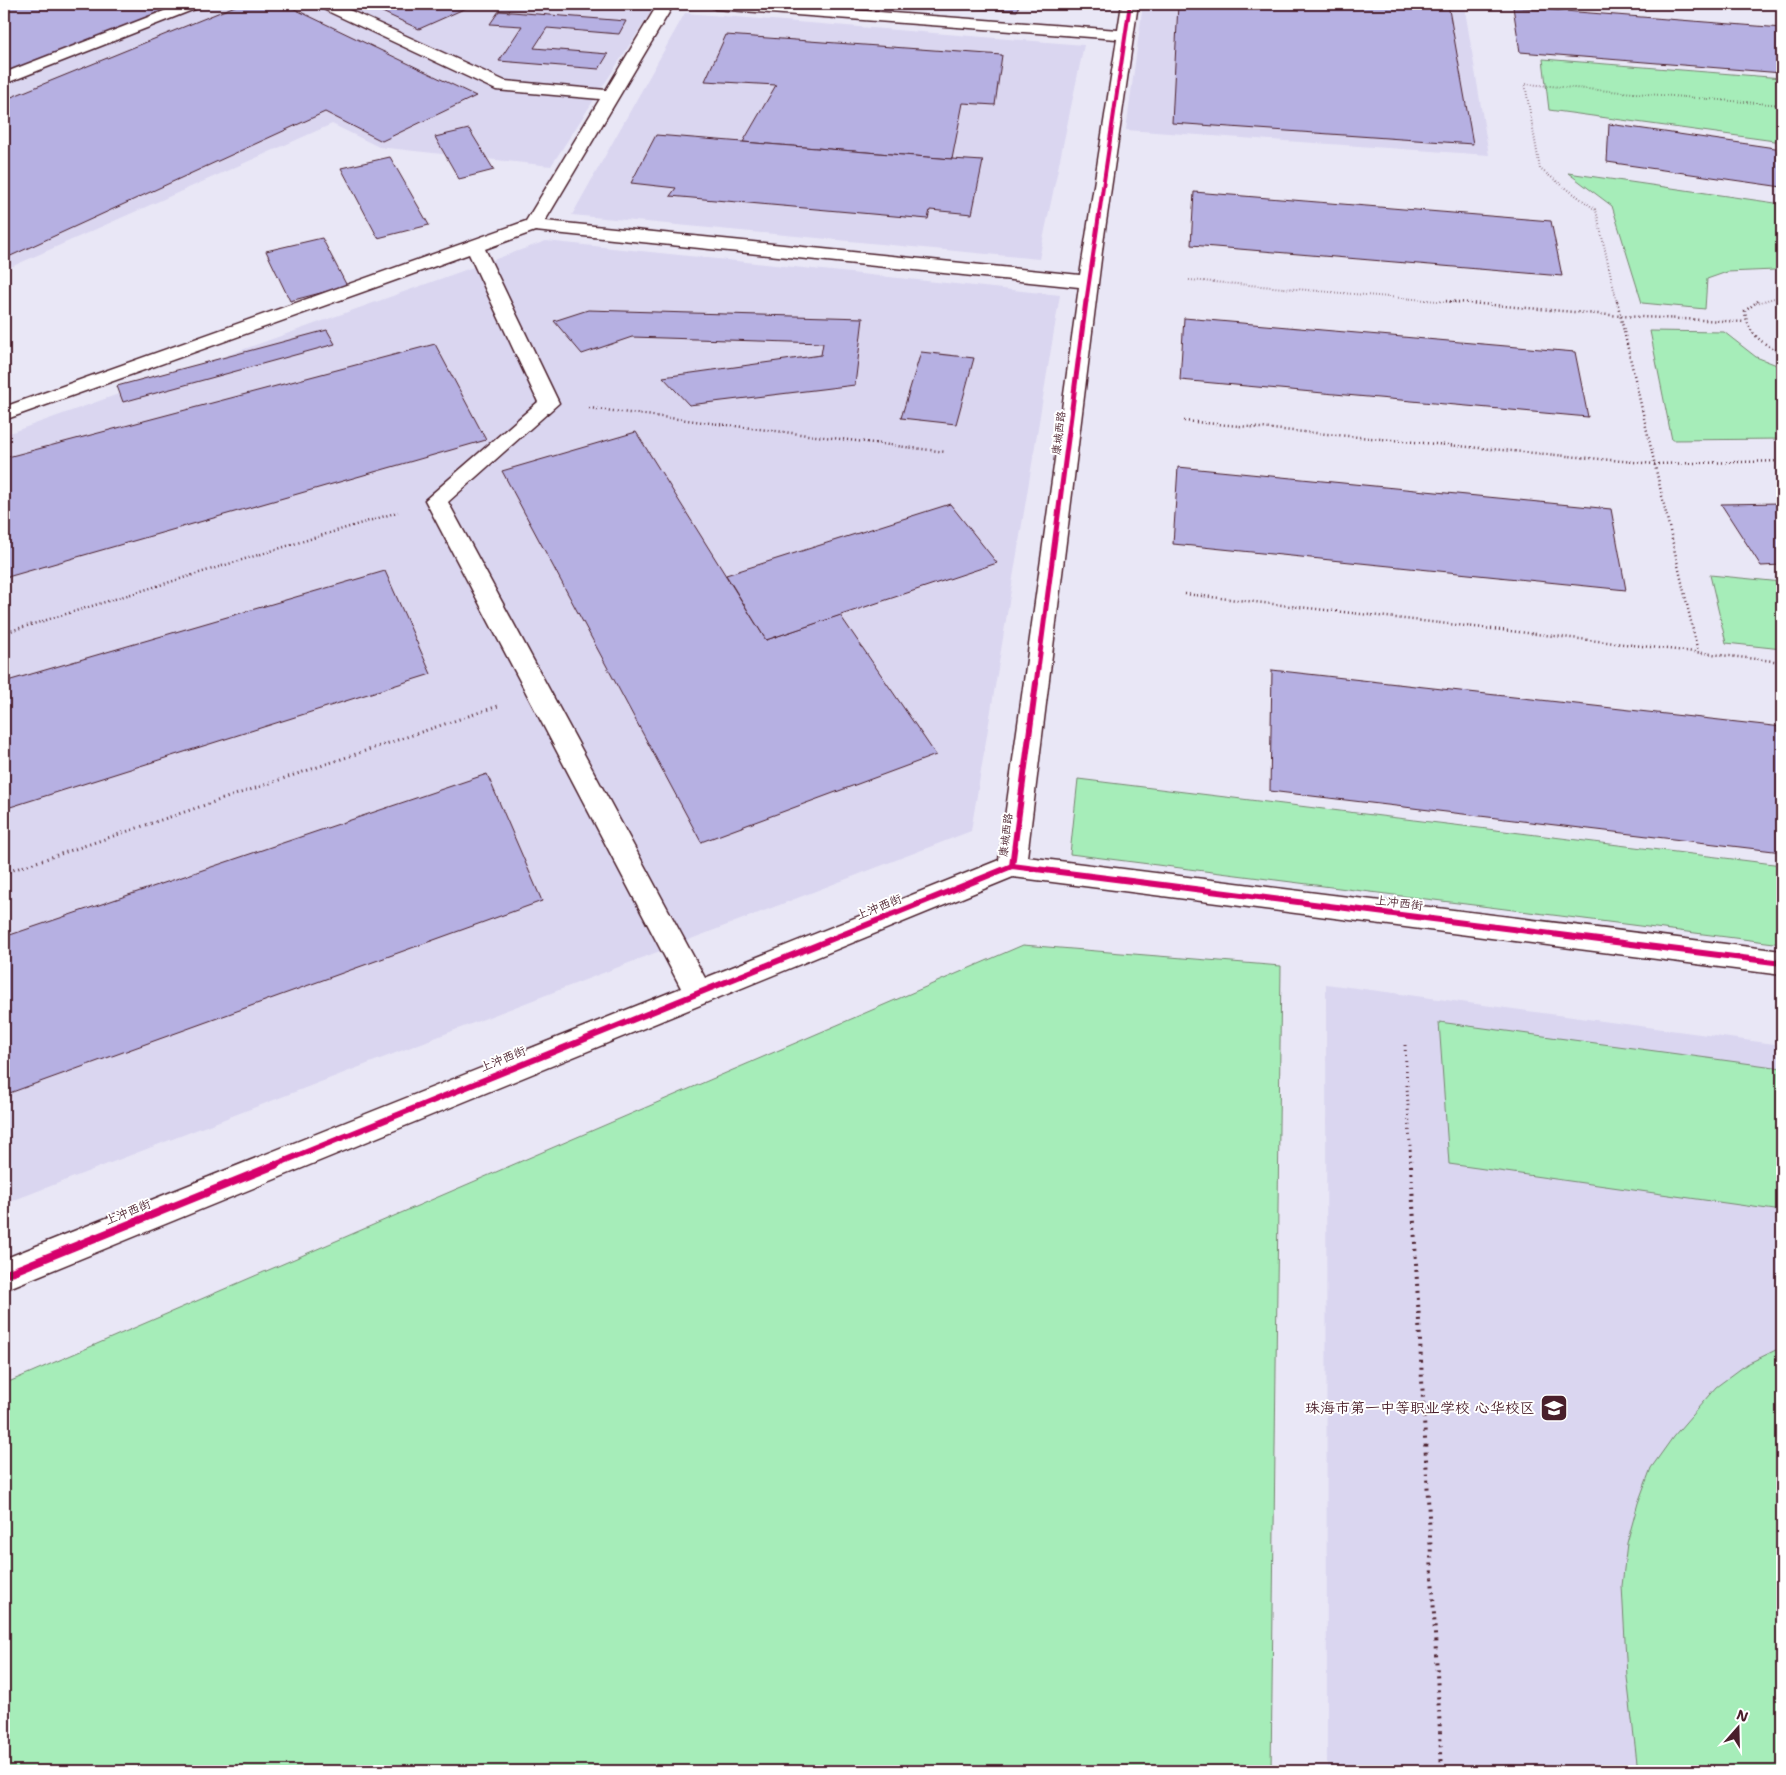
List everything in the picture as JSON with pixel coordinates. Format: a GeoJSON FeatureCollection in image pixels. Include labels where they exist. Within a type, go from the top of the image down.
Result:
{"type":"FeatureCollection","features":[{"type":"Feature","properties":{"kind":"street"},"geometry":{"type":"LineString","coordinates":[[4,79],[195,4]]}},
{"type":"Feature","properties":{"kind":"street"},"geometry":{"type":"LineString","coordinates":[[324,4],[502,86],[611,94]]}},
{"type":"Feature","properties":{"kind":"street"},"geometry":{"type":"LineString","coordinates":[[533,224],[666,4]]}},
{"type":"Feature","properties":{"kind":"street"},"geometry":{"type":"LineString","coordinates":[[715,4],[1125,35]]}},
{"type":"Feature","properties":{"kind":"street","name":"康城西路"},"geometry":{"type":"LineString","coordinates":[[1012,866],[1089,282],[1130,4]]}},
{"type":"Feature","properties":{"kind":"street"},"geometry":{"type":"LineString","coordinates":[[4,414],[533,224],[1089,282]]}},
{"type":"Feature","properties":{"kind":"street"},"geometry":{"type":"LineString","coordinates":[[474,246],[549,403],[436,500],[698,992]]}},
{"type":"Feature","properties":{"kind":"street","name":"上冲西街"},"geometry":{"type":"LineString","coordinates":[[1012,866],[1782,963]]}},
{"type":"Feature","properties":{"kind":"street","name":"上沖西街"},"geometry":{"type":"LineString","coordinates":[[4,1275],[1012,866]]}},
{"type":"Feature","properties":{"kind":"path"},"geometry":{"type":"LineString","coordinates":[[1698,652],[1596,210],[1540,169],[1525,84],[1782,104]]}},
{"type":"Feature","properties":{"kind":"path"},"geometry":{"type":"LineString","coordinates":[[1189,280],[1620,316],[1745,322]]}},
{"type":"Feature","properties":{"kind":"path"},"geometry":{"type":"LineString","coordinates":[[1782,296],[1766,298],[1753,303],[1746,311],[1745,322],[1751,332],[1763,343],[1782,353]]}},
{"type":"Feature","properties":{"kind":"path"},"geometry":{"type":"LineString","coordinates":[[549,403],[946,452]]}},
{"type":"Feature","properties":{"kind":"path"},"geometry":{"type":"LineString","coordinates":[[1184,421],[1655,464],[1782,461]]}},
{"type":"Feature","properties":{"kind":"path"},"geometry":{"type":"LineString","coordinates":[[4,633],[436,500]]}},
{"type":"Feature","properties":{"kind":"path"},"geometry":{"type":"LineString","coordinates":[[1185,594],[1782,662]]}},
{"type":"Feature","properties":{"kind":"path"},"geometry":{"type":"LineString","coordinates":[[4,873],[539,692]]}},
{"type":"Feature","properties":{"kind":"path"},"geometry":{"type":"LineString","coordinates":[[1405,1045],[1442,1771]]}},
{"type":"Feature","properties":{"kind":"shaded area"},"geometry":{"type":"Polygon","coordinates":[[[4,4],[628,4],[655,6],[551,166],[379,147],[332,124],[4,270],[4,4]]]}},
{"type":"Feature","properties":{"kind":"shaded area"},"geometry":{"type":"Polygon","coordinates":[[[1143,4],[1464,4],[1489,155],[1126,130],[1143,4]]]}},
{"type":"Feature","properties":{"kind":"shaded area"},"geometry":{"type":"Polygon","coordinates":[[[685,13],[1084,45],[1039,259],[572,215],[685,13]]]}},
{"type":"Feature","properties":{"kind":"shaded area"},"geometry":{"type":"Polygon","coordinates":[[[546,241],[1060,295],[971,831],[4,1204],[4,435],[546,241]]]}},
{"type":"Feature","properties":{"kind":"shaded area","name":"珠海市第一中等职业学校 心华校区"},"geometry":{"type":"Polygon","coordinates":[[[1326,984],[1782,1045],[1782,1771],[1327,1771],[1326,984]]]}},
{"type":"Feature","properties":{"kind":"green space"},"geometry":{"type":"Polygon","coordinates":[[[1543,59],[1782,78],[1782,142],[1549,110],[1543,59]]]}},
{"type":"Feature","properties":{"kind":"green space"},"geometry":{"type":"Polygon","coordinates":[[[1568,173],[1782,204],[1782,261],[1775,270],[1727,272],[1707,279],[1705,309],[1642,303],[1612,206],[1568,173]]]}},
{"type":"Feature","properties":{"kind":"green space"},"geometry":{"type":"Polygon","coordinates":[[[1650,331],[1724,332],[1756,357],[1782,367],[1782,439],[1672,440],[1650,331]]]}},
{"type":"Feature","properties":{"kind":"green space"},"geometry":{"type":"Polygon","coordinates":[[[1710,575],[1782,582],[1782,649],[1726,643],[1710,575]]]}},
{"type":"Feature","properties":{"kind":"green space"},"geometry":{"type":"Polygon","coordinates":[[[1078,779],[1782,865],[1782,944],[1070,854],[1078,779]]]}},
{"type":"Feature","properties":{"kind":"green space"},"geometry":{"type":"Polygon","coordinates":[[[1023,945],[1281,966],[1271,1771],[4,1771],[4,1384],[1023,945]]]}},
{"type":"Feature","properties":{"kind":"green space"},"geometry":{"type":"Polygon","coordinates":[[[1439,1022],[1782,1068],[1782,1211],[1449,1164],[1439,1022]]]}},
{"type":"Feature","properties":{"kind":"green space"},"geometry":{"type":"Polygon","coordinates":[[[1782,1347],[1782,1771],[1638,1771],[1627,1677],[1622,1586],[1627,1543],[1638,1503],[1651,1468],[1673,1437],[1716,1387],[1747,1364],[1782,1347]]]}},
{"type":"Feature","properties":{"kind":"building"},"geometry":{"type":"Polygon","coordinates":[[[4,4],[182,4],[4,74],[4,4]]]}},
{"type":"Feature","properties":{"kind":"building"},"geometry":{"type":"Polygon","coordinates":[[[240,4],[284,4],[476,96],[382,141],[325,112],[4,259],[4,100],[240,4]]]}},
{"type":"Feature","properties":{"kind":"building"},"geometry":{"type":"Polygon","coordinates":[[[365,4],[475,4],[419,29],[365,4]]]}},
{"type":"Feature","properties":{"kind":"building"},"geometry":{"type":"Polygon","coordinates":[[[955,4],[1019,4],[1017,11],[954,7],[955,4]]]}},
{"type":"Feature","properties":{"kind":"building"},"geometry":{"type":"Polygon","coordinates":[[[1178,4],[1448,4],[1473,144],[1172,123],[1178,4]]]}},
{"type":"Feature","properties":{"kind":"building"},"geometry":{"type":"Polygon","coordinates":[[[1513,7],[1782,28],[1782,73],[1520,52],[1513,7]]]}},
{"type":"Feature","properties":{"kind":"building"},"geometry":{"type":"Polygon","coordinates":[[[499,11],[626,21],[619,34],[547,28],[534,48],[608,54],[599,69],[499,61],[522,26],[490,24],[499,11]]]}},
{"type":"Feature","properties":{"kind":"building"},"geometry":{"type":"Polygon","coordinates":[[[726,35],[1002,55],[995,105],[963,103],[952,159],[743,142],[776,85],[705,81],[726,35]]]}},
{"type":"Feature","properties":{"kind":"building"},"geometry":{"type":"Polygon","coordinates":[[[1609,124],[1782,149],[1782,187],[1607,162],[1609,124]]]}},
{"type":"Feature","properties":{"kind":"building"},"geometry":{"type":"Polygon","coordinates":[[[469,129],[494,170],[459,179],[435,137],[469,129]]]}},
{"type":"Feature","properties":{"kind":"building"},"geometry":{"type":"Polygon","coordinates":[[[656,135],[983,161],[972,214],[930,210],[928,219],[670,196],[676,188],[631,183],[656,135]]]}},
{"type":"Feature","properties":{"kind":"building"},"geometry":{"type":"Polygon","coordinates":[[[390,157],[429,225],[378,238],[341,168],[390,157]]]}},
{"type":"Feature","properties":{"kind":"building"},"geometry":{"type":"Polygon","coordinates":[[[1194,192],[1551,221],[1562,276],[1191,245],[1194,192]]]}},
{"type":"Feature","properties":{"kind":"building"},"geometry":{"type":"Polygon","coordinates":[[[322,238],[347,286],[290,301],[266,251],[322,238]]]}},
{"type":"Feature","properties":{"kind":"building"},"geometry":{"type":"Polygon","coordinates":[[[588,310],[863,318],[855,385],[689,405],[663,377],[821,355],[823,343],[632,337],[582,354],[554,321],[588,310]]]}},
{"type":"Feature","properties":{"kind":"building"},"geometry":{"type":"Polygon","coordinates":[[[1184,318],[1575,352],[1588,417],[1180,380],[1184,318]]]}},
{"type":"Feature","properties":{"kind":"building"},"geometry":{"type":"Polygon","coordinates":[[[327,330],[335,344],[123,402],[117,386],[327,330]]]}},
{"type":"Feature","properties":{"kind":"building"},"geometry":{"type":"Polygon","coordinates":[[[435,344],[486,440],[4,578],[4,458],[435,344]]]}},
{"type":"Feature","properties":{"kind":"building"},"geometry":{"type":"Polygon","coordinates":[[[921,352],[974,358],[956,424],[901,418],[921,352]]]}},
{"type":"Feature","properties":{"kind":"building"},"geometry":{"type":"Polygon","coordinates":[[[636,432],[766,640],[840,615],[936,755],[701,842],[502,471],[636,432]]]}},
{"type":"Feature","properties":{"kind":"building"},"geometry":{"type":"Polygon","coordinates":[[[1178,467],[1611,509],[1626,590],[1173,544],[1178,467]]]}},
{"type":"Feature","properties":{"kind":"building"},"geometry":{"type":"Polygon","coordinates":[[[1782,503],[1782,565],[1761,566],[1721,504],[1782,503]]]}},
{"type":"Feature","properties":{"kind":"building"},"geometry":{"type":"Polygon","coordinates":[[[950,504],[997,563],[766,640],[726,575],[950,504]]]}},
{"type":"Feature","properties":{"kind":"building"},"geometry":{"type":"Polygon","coordinates":[[[385,571],[431,674],[4,809],[4,682],[385,571]]]}},
{"type":"Feature","properties":{"kind":"building"},"geometry":{"type":"Polygon","coordinates":[[[1272,670],[1782,727],[1782,852],[1270,791],[1272,670]]]}},
{"type":"Feature","properties":{"kind":"building"},"geometry":{"type":"Polygon","coordinates":[[[487,774],[542,901],[4,1095],[4,937],[487,774]]]}},
{"type":"Feature","properties":{"kind":"cycle path"},"geometry":{"type":"LineString","coordinates":[[1012,866],[1094,243],[1130,4]]}},
{"type":"Feature","properties":{"kind":"cycle path"},"geometry":{"type":"LineString","coordinates":[[4,1275],[1012,866],[1782,963]]}},
{"type":"Feature","properties":{"kind":"place","name":"珠海市第一中等职业学校 心华校区"},"geometry":{"type":"Point","coordinates":[1554,1408]}}]}
